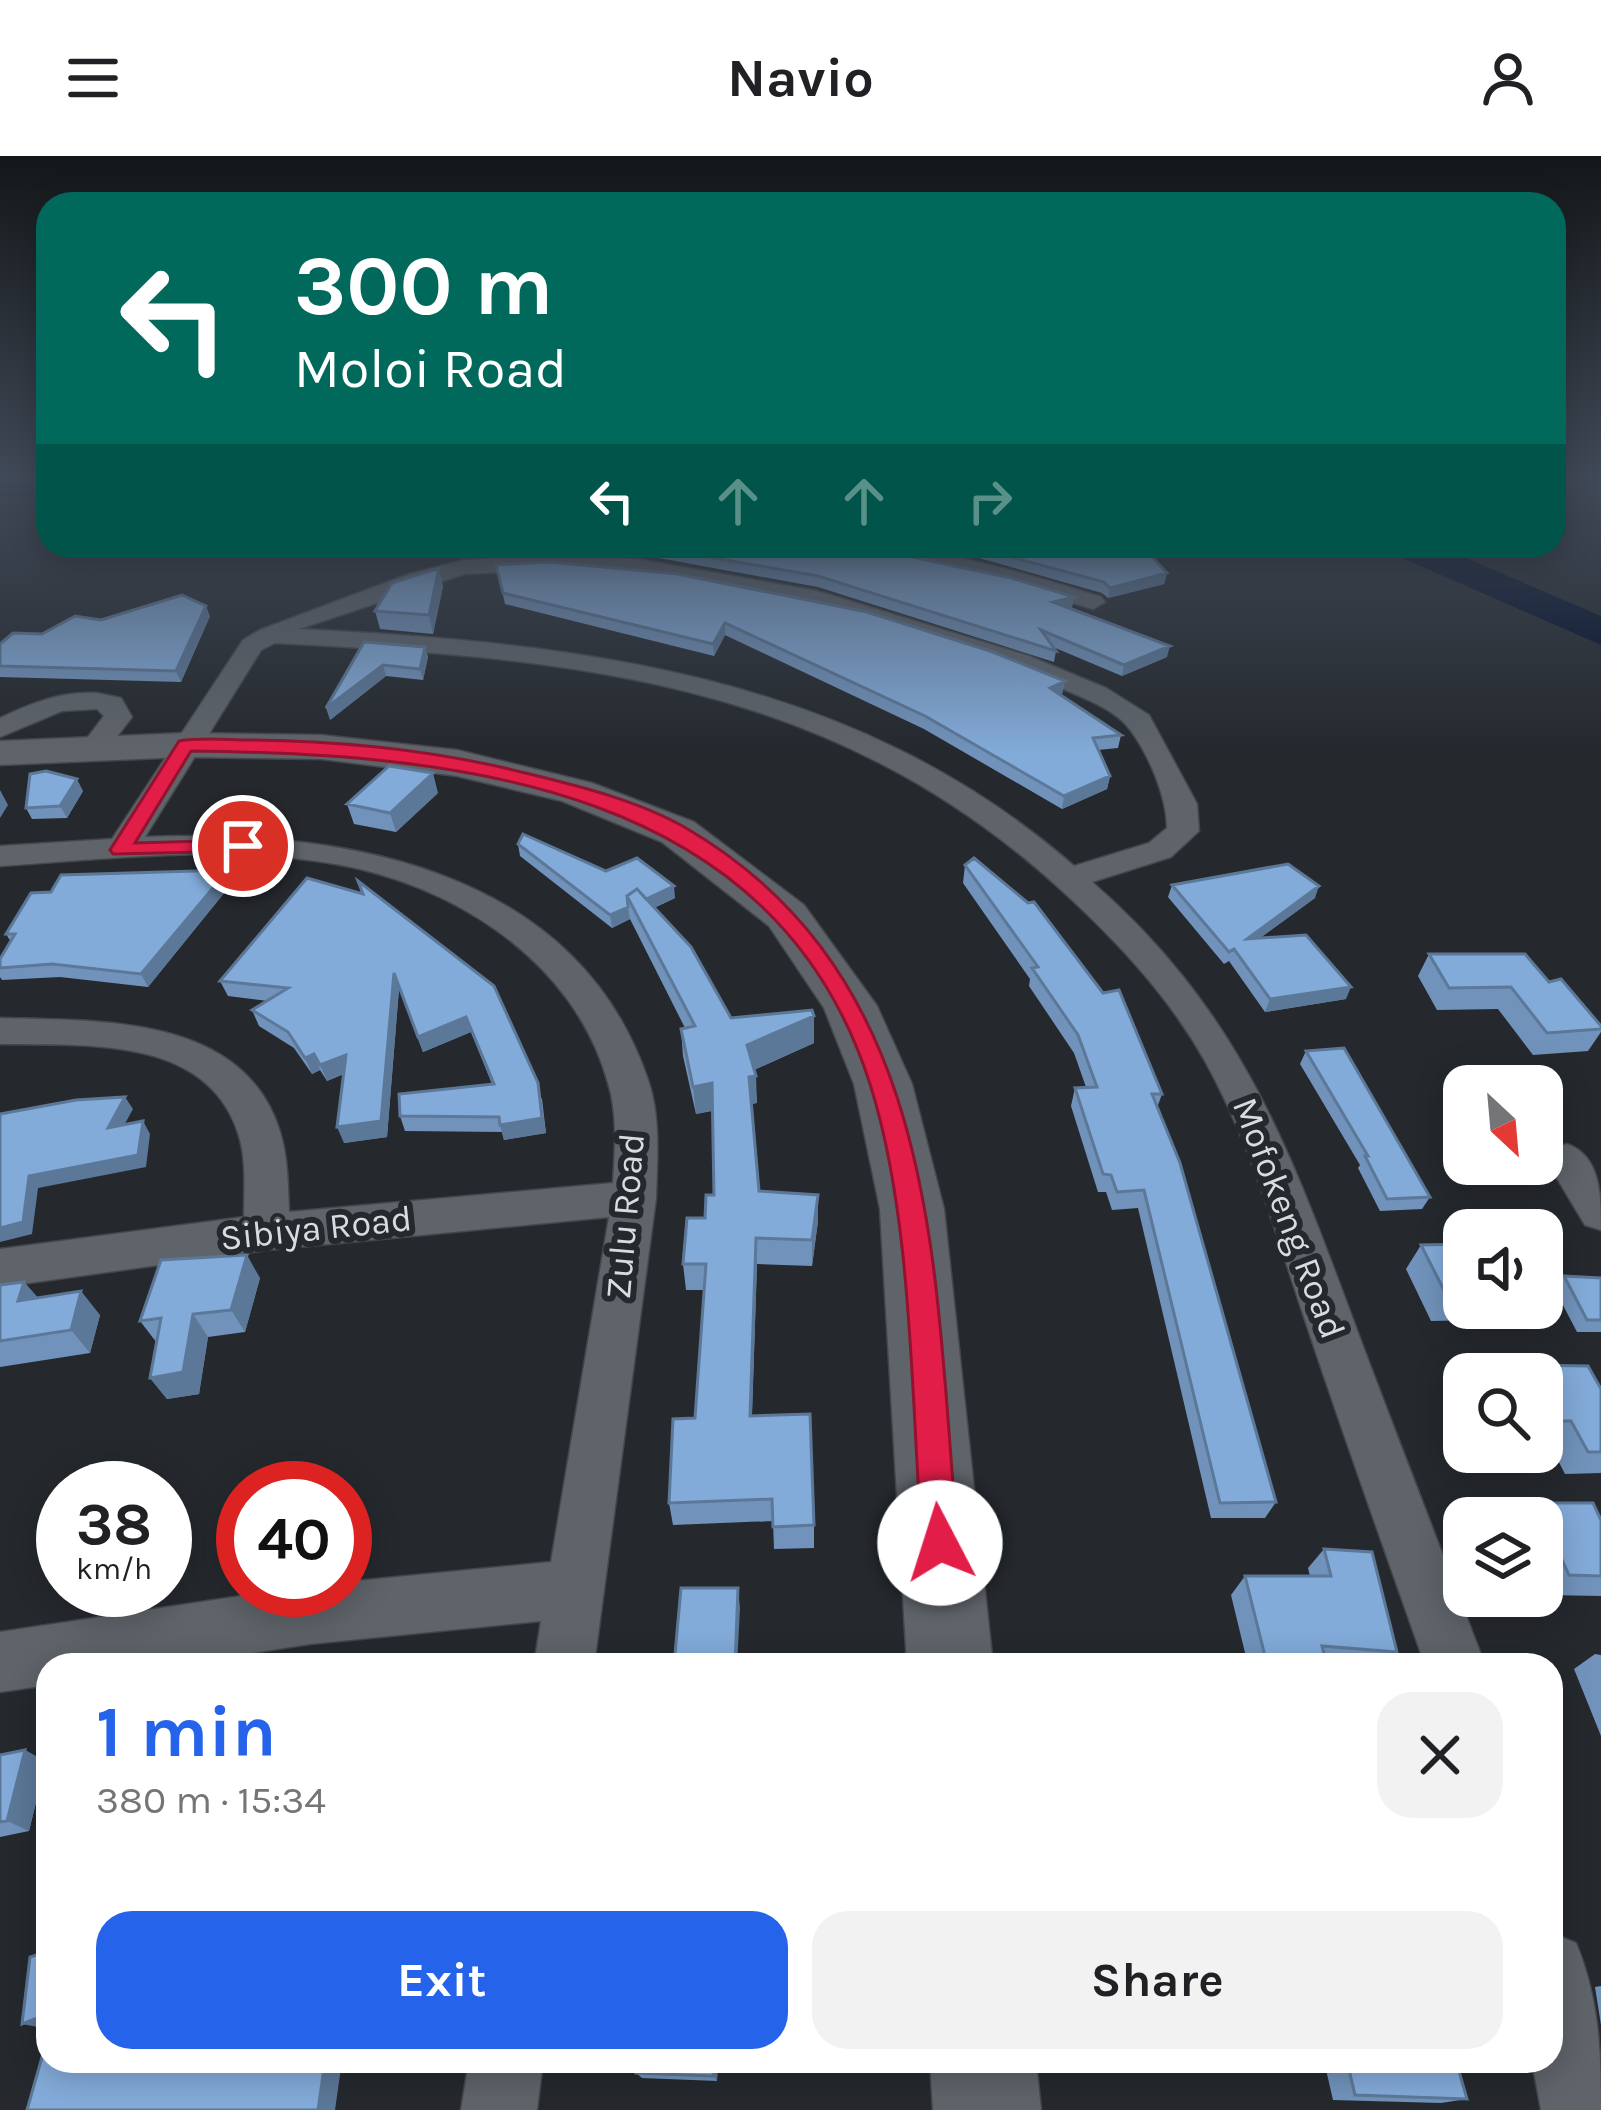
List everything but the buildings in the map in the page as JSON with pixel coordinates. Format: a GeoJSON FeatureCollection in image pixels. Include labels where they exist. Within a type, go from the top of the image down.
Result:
{"type":"FeatureCollection","features":[{"type":"Feature","properties":{"kind":"street"},"geometry":{"type":"LineString","coordinates":[[121,850],[240,658],[269,635],[427,571]]}},
{"type":"Feature","properties":{"kind":"street"},"geometry":{"type":"LineString","coordinates":[[653,571],[777,590],[964,640],[1096,694],[1138,721],[1186,820],[1177,840],[1160,850],[1072,877]]}},
{"type":"Feature","properties":{"kind":"street"},"geometry":{"type":"LineString","coordinates":[[983,571],[1093,602]]}},
{"type":"Feature","properties":{"kind":"street","name":"Mofokeng Road"},"geometry":{"type":"LineString","coordinates":[[269,635],[466,644],[559,654],[722,687],[847,731],[946,785],[1072,877],[1142,948],[1192,1010],[1237,1082],[1280,1177],[1451,1653]]}},
{"type":"Feature","properties":{"kind":"street"},"geometry":{"type":"LineString","coordinates":[[0,702],[17,732]]}},
{"type":"Feature","properties":{"kind":"street"},"geometry":{"type":"LineString","coordinates":[[0,729],[92,750],[185,745],[321,747],[457,763],[577,791],[678,832],[787,916],[850,1006],[883,1084],[907,1188],[949,1653]]}},
{"type":"Feature","properties":{"kind":"street","name":"Zulu Road"},"geometry":{"type":"LineString","coordinates":[[0,856],[278,847],[339,856],[418,876],[488,908],[541,945],[580,987],[605,1027],[627,1079],[638,1135],[634,1198],[566,1653]]}},
{"type":"Feature","properties":{"kind":"street"},"geometry":{"type":"LineString","coordinates":[[0,1031],[126,1036],[171,1046],[209,1062],[239,1094],[261,1136],[267,1232]]}},
{"type":"Feature","properties":{"kind":"street"},"geometry":{"type":"LineString","coordinates":[[1567,1160],[1601,1213]]}},
{"type":"Feature","properties":{"kind":"street","name":"Sibiya Road"},"geometry":{"type":"LineString","coordinates":[[0,1268],[267,1232],[634,1198]]}},
{"type":"Feature","properties":{"kind":"street"},"geometry":{"type":"LineString","coordinates":[[65,1653],[310,1615],[575,1589]]}},
{"type":"Feature","properties":{"kind":"street"},"geometry":{"type":"LineString","coordinates":[[0,1663],[36,1657]]}},
{"type":"Feature","properties":{"kind":"street"},"geometry":{"type":"LineString","coordinates":[[1563,2029],[1579,2110]]}},
{"type":"Feature","properties":{"kind":"street"},"geometry":{"type":"LineString","coordinates":[[499,2110],[504,2073]]}},
{"type":"Feature","properties":{"kind":"street"},"geometry":{"type":"LineString","coordinates":[[984,2073],[987,2110]]}},
{"type":"Feature","properties":{"kind":"waterway"},"geometry":{"type":"LineString","coordinates":[[1463,571],[1601,632]]}},
{"type":"Feature","properties":{"kind":"route"},"geometry":{"type":"LineString","coordinates":[[243,846],[121,850],[185,745],[321,747],[457,763],[577,791],[678,832],[787,916],[850,1006],[883,1084],[912,1209],[940,1543]]}}]}
